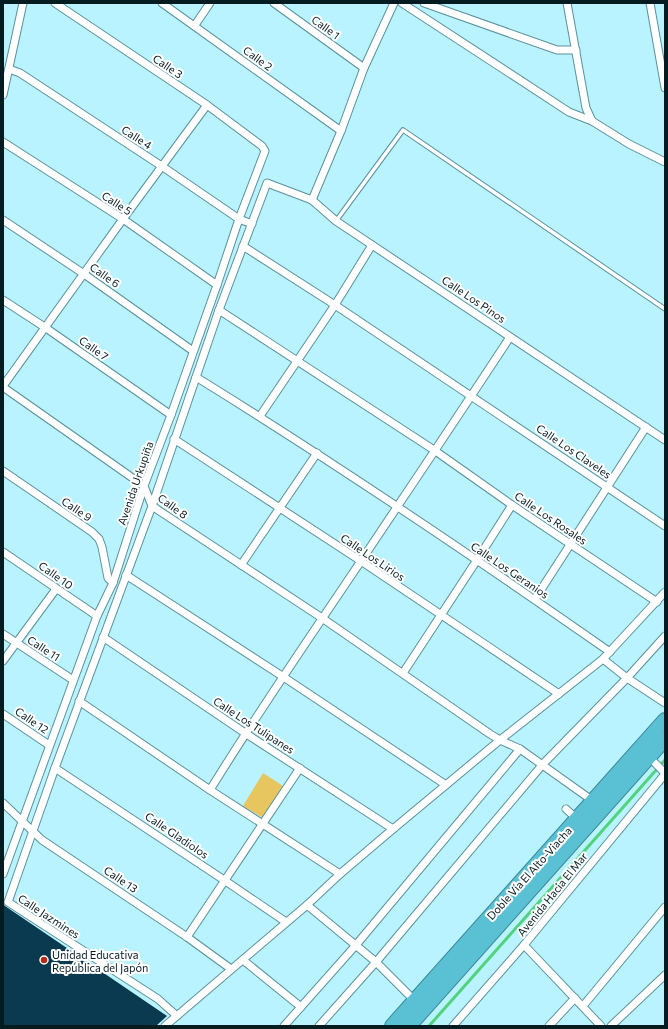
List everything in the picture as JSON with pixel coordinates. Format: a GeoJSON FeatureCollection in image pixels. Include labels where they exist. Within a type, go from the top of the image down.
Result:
{"type":"FeatureCollection","features":[{"type":"Feature","properties":{"kind":"highway","name":"Doble Vía El Alto-Viacha"},"geometry":{"type":"LineString","coordinates":[[392,1026],[665,720]]}},
{"type":"Feature","properties":{"kind":"highway","name":"Doble Vía El Alto-Viacha"},"geometry":{"type":"LineString","coordinates":[[409,1026],[651,759],[665,739]]}},
{"type":"Feature","properties":{"kind":"street"},"geometry":{"type":"LineString","coordinates":[[3,95],[23,3]]}},
{"type":"Feature","properties":{"kind":"street","name":"Calle 3"},"geometry":{"type":"LineString","coordinates":[[55,3],[207,106],[262,146],[265,151]]}},
{"type":"Feature","properties":{"kind":"street","name":"Calle 2"},"geometry":{"type":"LineString","coordinates":[[162,3],[341,131]]}},
{"type":"Feature","properties":{"kind":"street"},"geometry":{"type":"LineString","coordinates":[[194,25],[210,3]]}},
{"type":"Feature","properties":{"kind":"street","name":"Calle 1"},"geometry":{"type":"LineString","coordinates":[[274,3],[364,68]]}},
{"type":"Feature","properties":{"kind":"street"},"geometry":{"type":"LineString","coordinates":[[312,200],[341,131],[364,68],[394,3]]}},
{"type":"Feature","properties":{"kind":"street"},"geometry":{"type":"LineString","coordinates":[[402,3],[569,112],[592,121],[629,144],[665,162]]}},
{"type":"Feature","properties":{"kind":"street"},"geometry":{"type":"LineString","coordinates":[[424,3],[557,50],[576,50]]}},
{"type":"Feature","properties":{"kind":"street"},"geometry":{"type":"LineString","coordinates":[[567,3],[586,108],[592,121]]}},
{"type":"Feature","properties":{"kind":"street"},"geometry":{"type":"LineString","coordinates":[[650,3],[665,88]]}},
{"type":"Feature","properties":{"kind":"street","name":"Calle 4"},"geometry":{"type":"LineString","coordinates":[[9,69],[20,73],[239,219],[252,224]]}},
{"type":"Feature","properties":{"kind":"street"},"geometry":{"type":"LineString","coordinates":[[144,486],[3,387],[123,219],[207,106]]}},
{"type":"Feature","properties":{"kind":"street","name":"Calle 5"},"geometry":{"type":"LineString","coordinates":[[3,142],[123,219],[217,286]]}},
{"type":"Feature","properties":{"kind":"street","name":"Avenida Urkupiña"},"geometry":{"type":"LineString","coordinates":[[3,874],[97,616],[113,583],[144,486],[217,286],[239,219],[265,151]]}},
{"type":"Feature","properties":{"kind":"street","name":"Calle Los Pinos"},"geometry":{"type":"LineString","coordinates":[[252,224],[267,184],[312,200],[336,221],[665,440]]}},
{"type":"Feature","properties":{"kind":"street","name":"Calle 6"},"geometry":{"type":"LineString","coordinates":[[3,220],[84,274],[193,351]]}},
{"type":"Feature","properties":{"kind":"street"},"geometry":{"type":"LineString","coordinates":[[32,832],[152,506],[219,310],[252,224]]}},
{"type":"Feature","properties":{"kind":"street"},"geometry":{"type":"LineString","coordinates":[[260,416],[335,305],[372,245]]}},
{"type":"Feature","properties":{"kind":"street","name":"Calle Los Claveles"},"geometry":{"type":"LineString","coordinates":[[243,246],[335,305],[665,526]]}},
{"type":"Feature","properties":{"kind":"street","name":"Calle 7"},"geometry":{"type":"LineString","coordinates":[[3,300],[46,328],[170,415]]}},
{"type":"Feature","properties":{"kind":"street","name":"Calle Los Rosales"},"geometry":{"type":"LineString","coordinates":[[219,310],[434,450],[512,505],[657,602]]}},
{"type":"Feature","properties":{"kind":"street"},"geometry":{"type":"LineString","coordinates":[[210,790],[245,732],[282,676],[510,337]]}},
{"type":"Feature","properties":{"kind":"street","name":"Calle Los Geranios"},"geometry":{"type":"LineString","coordinates":[[196,377],[260,416],[397,506],[535,599],[610,652]]}},
{"type":"Feature","properties":{"kind":"street"},"geometry":{"type":"LineString","coordinates":[[535,599],[646,427]]}},
{"type":"Feature","properties":{"kind":"street","name":"Calle Los Lirios"},"geometry":{"type":"LineString","coordinates":[[174,439],[559,694]]}},
{"type":"Feature","properties":{"kind":"street"},"geometry":{"type":"LineString","coordinates":[[242,565],[317,453]]}},
{"type":"Feature","properties":{"kind":"street","name":"Calle 9"},"geometry":{"type":"LineString","coordinates":[[3,471],[92,532],[99,540],[108,578],[113,583]]}},
{"type":"Feature","properties":{"kind":"street","name":"Calle 8"},"geometry":{"type":"LineString","coordinates":[[144,486],[152,506],[322,618],[500,740],[520,749],[543,764],[593,801]]}},
{"type":"Feature","properties":{"kind":"street"},"geometry":{"type":"LineString","coordinates":[[403,673],[512,505]]}},
{"type":"Feature","properties":{"kind":"street","name":"Calle 10"},"geometry":{"type":"LineString","coordinates":[[3,552],[97,616]]}},
{"type":"Feature","properties":{"kind":"street"},"geometry":{"type":"LineString","coordinates":[[126,575],[446,785]]}},
{"type":"Feature","properties":{"kind":"street"},"geometry":{"type":"LineString","coordinates":[[3,661],[56,589]]}},
{"type":"Feature","properties":{"kind":"street"},"geometry":{"type":"LineString","coordinates":[[165,1026],[393,829],[500,740],[603,659],[665,592]]}},
{"type":"Feature","properties":{"kind":"street","name":"Calle 11"},"geometry":{"type":"LineString","coordinates":[[3,634],[73,680]]}},
{"type":"Feature","properties":{"kind":"street"},"geometry":{"type":"LineString","coordinates":[[319,1026],[376,962],[543,764],[627,678],[665,636]]}},
{"type":"Feature","properties":{"kind":"street","name":"Calle Los Tulipanes"},"geometry":{"type":"LineString","coordinates":[[103,637],[393,829]]}},
{"type":"Feature","properties":{"kind":"street"},"geometry":{"type":"LineString","coordinates":[[603,659],[627,678],[665,703]]}},
{"type":"Feature","properties":{"kind":"street"},"geometry":{"type":"LineString","coordinates":[[79,701],[210,790],[340,874]]}},
{"type":"Feature","properties":{"kind":"street","name":"Calle 12"},"geometry":{"type":"LineString","coordinates":[[3,714],[49,745]]}},
{"type":"Feature","properties":{"kind":"street"},"geometry":{"type":"LineString","coordinates":[[284,1026],[356,945],[520,749]]}},
{"type":"Feature","properties":{"kind":"street"},"geometry":{"type":"LineString","coordinates":[[651,759],[663,772]]}},
{"type":"Feature","properties":{"kind":"street","name":"Calle Gladiolos"},"geometry":{"type":"LineString","coordinates":[[55,768],[286,922]]}},
{"type":"Feature","properties":{"kind":"street"},"geometry":{"type":"LineString","coordinates":[[187,937],[300,768]]}},
{"type":"Feature","properties":{"kind":"street","name":"Avenida Hacia El Mar"},"geometry":{"type":"LineString","coordinates":[[453,1026],[524,945],[663,772]]}},
{"type":"Feature","properties":{"kind":"street","name":"Calle 13"},"geometry":{"type":"LineString","coordinates":[[3,803],[42,840],[187,937],[231,969]]}},
{"type":"Feature","properties":{"kind":"street"},"geometry":{"type":"LineString","coordinates":[[566,810],[577,819]]}},
{"type":"Feature","properties":{"kind":"street","name":"Calle Jazmines"},"geometry":{"type":"LineString","coordinates":[[32,832],[8,902],[158,1000],[177,1016]]}},
{"type":"Feature","properties":{"kind":"street"},"geometry":{"type":"LineString","coordinates":[[307,904],[376,962],[415,1001]]}},
{"type":"Feature","properties":{"kind":"street"},"geometry":{"type":"LineString","coordinates":[[583,1006],[665,907]]}},
{"type":"Feature","properties":{"kind":"street"},"geometry":{"type":"LineString","coordinates":[[524,945],[601,1026]]}},
{"type":"Feature","properties":{"kind":"street"},"geometry":{"type":"LineString","coordinates":[[242,960],[301,1007]]}},
{"type":"Feature","properties":{"kind":"street"},"geometry":{"type":"LineString","coordinates":[[611,1026],[665,975]]}},
{"type":"Feature","properties":{"kind":"street"},"geometry":{"type":"LineString","coordinates":[[549,1026],[575,998]]}},
{"type":"Feature","properties":{"kind":"lane"},"geometry":{"type":"LineString","coordinates":[[336,221],[403,130],[665,309]]}},
{"type":"Feature","properties":{"kind":"shaded area"},"geometry":{"type":"Polygon","coordinates":[[[263,773],[283,786],[263,818],[243,806],[263,773]]]}},
{"type":"Feature","properties":{"kind":"building","name":"Unidad Educativa República del Japón"},"geometry":{"type":"Polygon","coordinates":[[[3,904],[167,1016],[156,1026],[3,1026],[3,904]]]}},
{"type":"Feature","properties":{"kind":"waterway"},"geometry":{"type":"LineString","coordinates":[[429,1026],[665,760]]}},
{"type":"Feature","properties":{"kind":"place","name":"Unidad Educativa República del Japón"},"geometry":{"type":"Point","coordinates":[44,960]}}]}
